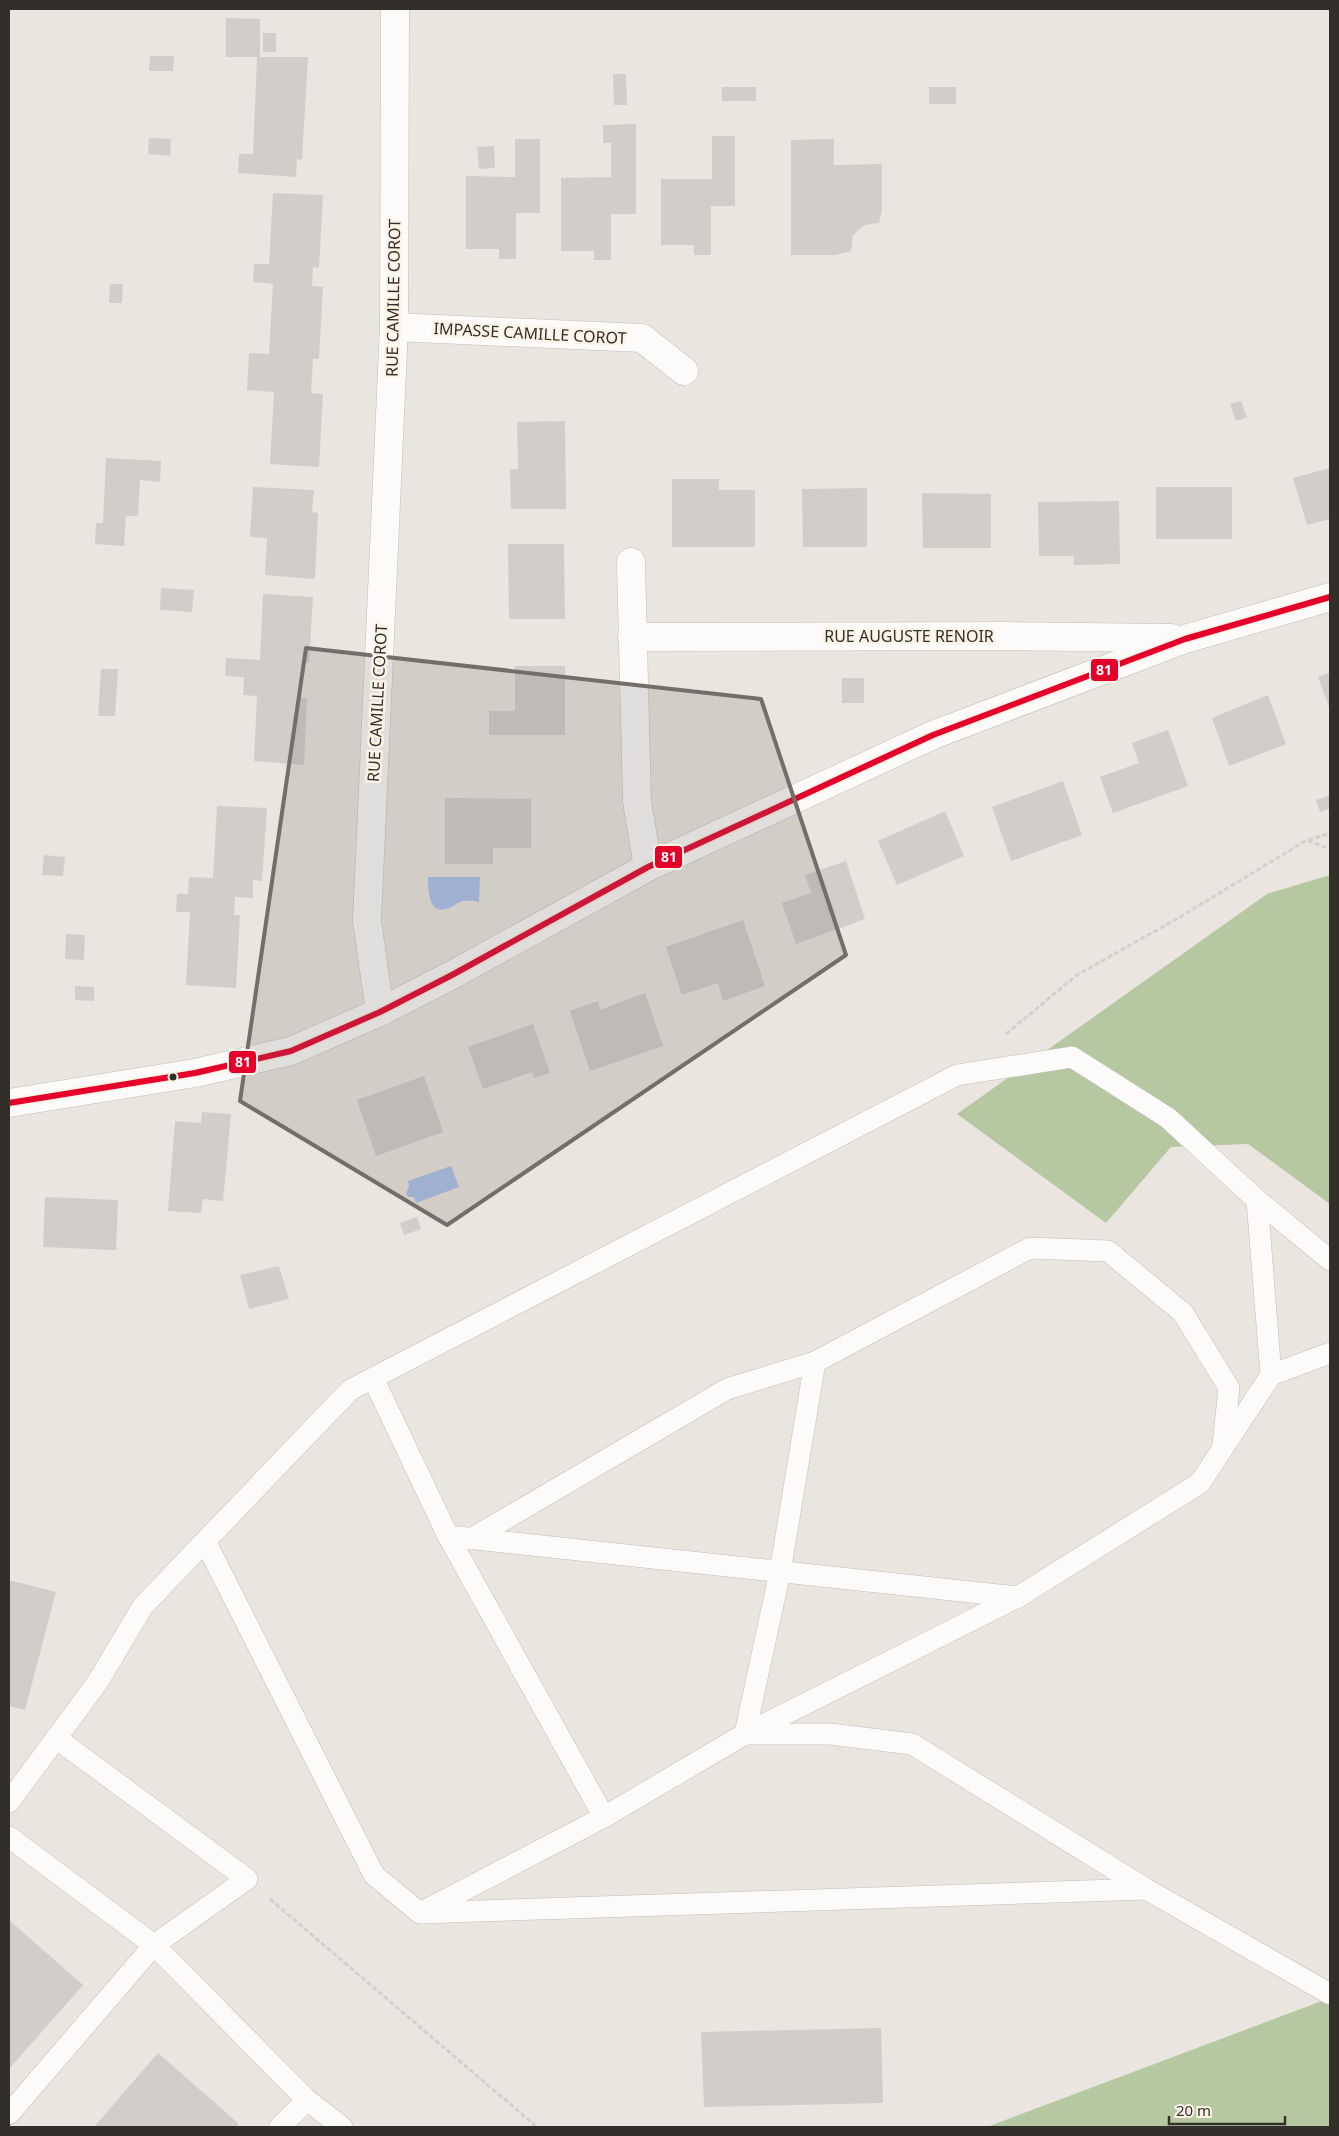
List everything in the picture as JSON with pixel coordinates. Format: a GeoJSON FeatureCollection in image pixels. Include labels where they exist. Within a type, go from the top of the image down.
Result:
{"type":"FeatureCollection","features":[{"type":"Feature","properties":{"kind":"street","name":"RUE CAMILLE COROT"},"geometry":{"type":"LineString","coordinates":[[380,1012],[367,922],[394,327],[395,9]]}},
{"type":"Feature","properties":{"kind":"street","name":"IMPASSE CAMILLE COROT"},"geometry":{"type":"LineString","coordinates":[[394,327],[642,338],[684,371]]}},
{"type":"Feature","properties":{"kind":"street"},"geometry":{"type":"LineString","coordinates":[[631,562],[637,802],[648,868]]}},
{"type":"Feature","properties":{"kind":"street","name":"RUE AUGUSTE RENOIR"},"geometry":{"type":"LineString","coordinates":[[380,1012],[648,868],[933,735],[1185,638],[1330,597]]}},
{"type":"Feature","properties":{"kind":"street","name":"RUE AUGUSTE RENOIR"},"geometry":{"type":"LineString","coordinates":[[632,637],[1005,636],[1185,638]]}},
{"type":"Feature","properties":{"kind":"street"},"geometry":{"type":"LineString","coordinates":[[9,1103],[194,1073],[291,1051],[380,1012]]}},
{"type":"Feature","properties":{"kind":"lane"},"geometry":{"type":"LineString","coordinates":[[9,1802],[97,1683],[143,1606],[350,1390],[957,1074],[1072,1056],[1168,1118],[1257,1200],[1330,1260]]}},
{"type":"Feature","properties":{"kind":"lane"},"geometry":{"type":"LineString","coordinates":[[1257,1200],[1272,1376]]}},
{"type":"Feature","properties":{"kind":"lane"},"geometry":{"type":"LineString","coordinates":[[471,1539],[726,1389],[815,1362],[1030,1248],[1108,1251],[1182,1313],[1229,1388],[1223,1448]]}},
{"type":"Feature","properties":{"kind":"lane"},"geometry":{"type":"LineString","coordinates":[[420,1913],[604,1817],[745,1734],[1018,1597],[1200,1483],[1272,1376],[1330,1353]]}},
{"type":"Feature","properties":{"kind":"lane"},"geometry":{"type":"LineString","coordinates":[[745,1734],[780,1572],[815,1362]]}},
{"type":"Feature","properties":{"kind":"lane"},"geometry":{"type":"LineString","coordinates":[[373,1378],[448,1536],[604,1817]]}},
{"type":"Feature","properties":{"kind":"lane"},"geometry":{"type":"LineString","coordinates":[[448,1536],[1018,1597]]}},
{"type":"Feature","properties":{"kind":"lane"},"geometry":{"type":"LineString","coordinates":[[205,1541],[374,1874],[420,1913],[1146,1889]]}},
{"type":"Feature","properties":{"kind":"lane"},"geometry":{"type":"LineString","coordinates":[[745,1734],[830,1734],[912,1744],[1146,1889],[1330,1994]]}},
{"type":"Feature","properties":{"kind":"lane"},"geometry":{"type":"LineString","coordinates":[[9,2114],[154,1945],[247,1879],[56,1738]]}},
{"type":"Feature","properties":{"kind":"lane"},"geometry":{"type":"LineString","coordinates":[[9,1837],[154,1945],[307,2100],[342,2127]]}},
{"type":"Feature","properties":{"kind":"lane"},"geometry":{"type":"LineString","coordinates":[[280,2127],[307,2100]]}},
{"type":"Feature","properties":{"kind":"path"},"geometry":{"type":"LineString","coordinates":[[1002,1037],[1077,976],[1180,917],[1307,840],[1330,833]]}},
{"type":"Feature","properties":{"kind":"path"},"geometry":{"type":"LineString","coordinates":[[1307,840],[1330,849]]}},
{"type":"Feature","properties":{"kind":"path"},"geometry":{"type":"LineString","coordinates":[[247,1879],[537,2127]]}},
{"type":"Feature","properties":{"kind":"highlighted area"},"geometry":{"type":"Polygon","coordinates":[[[306,648],[761,699],[846,955],[447,1225],[240,1101],[306,648]]]}},
{"type":"Feature","properties":{"kind":"green space"},"geometry":{"type":"Polygon","coordinates":[[[1330,875],[1330,1204],[1248,1144],[1171,1147],[1106,1223],[957,1114],[1267,894],[1330,875]]]}},
{"type":"Feature","properties":{"kind":"green space"},"geometry":{"type":"Polygon","coordinates":[[[1330,1998],[1330,2127],[987,2127],[1330,1998]]]}},
{"type":"Feature","properties":{"kind":"water"},"geometry":{"type":"Polygon","coordinates":[[[428,877],[480,877],[479,902],[464,901],[450,908],[440,910],[432,904],[430,899],[428,877]]]}},
{"type":"Feature","properties":{"kind":"water"},"geometry":{"type":"Polygon","coordinates":[[[451,1166],[459,1187],[416,1203],[414,1197],[409,1197],[406,1194],[409,1186],[408,1181],[451,1166]]]}},
{"type":"Feature","properties":{"kind":"building"},"geometry":{"type":"Polygon","coordinates":[[[226,18],[260,19],[260,57],[308,57],[302,160],[297,159],[296,177],[238,173],[239,154],[253,154],[257,57],[226,57],[226,18]]]}},
{"type":"Feature","properties":{"kind":"building"},"geometry":{"type":"Polygon","coordinates":[[[263,33],[276,33],[276,52],[263,52],[263,33]]]}},
{"type":"Feature","properties":{"kind":"building"},"geometry":{"type":"Polygon","coordinates":[[[150,56],[174,56],[173,71],[149,71],[150,56]]]}},
{"type":"Feature","properties":{"kind":"building"},"geometry":{"type":"Polygon","coordinates":[[[613,74],[626,74],[627,105],[614,105],[613,74]]]}},
{"type":"Feature","properties":{"kind":"building"},"geometry":{"type":"Polygon","coordinates":[[[722,87],[756,87],[756,101],[722,101],[722,87]]]}},
{"type":"Feature","properties":{"kind":"building"},"geometry":{"type":"Polygon","coordinates":[[[929,87],[956,87],[956,104],[929,104],[929,87]]]}},
{"type":"Feature","properties":{"kind":"building"},"geometry":{"type":"Polygon","coordinates":[[[636,124],[636,214],[611,214],[611,260],[594,260],[594,251],[561,251],[561,178],[611,177],[611,143],[603,143],[603,125],[636,124]]]}},
{"type":"Feature","properties":{"kind":"building"},"geometry":{"type":"Polygon","coordinates":[[[712,136],[735,136],[735,206],[711,206],[711,255],[694,255],[694,245],[661,245],[661,179],[712,179],[712,136]]]}},
{"type":"Feature","properties":{"kind":"building"},"geometry":{"type":"Polygon","coordinates":[[[149,138],[171,139],[170,156],[148,154],[149,138]]]}},
{"type":"Feature","properties":{"kind":"building"},"geometry":{"type":"Polygon","coordinates":[[[515,139],[540,139],[540,213],[516,213],[516,259],[499,259],[499,249],[466,249],[466,176],[515,177],[515,139]]]}},
{"type":"Feature","properties":{"kind":"building"},"geometry":{"type":"Polygon","coordinates":[[[834,139],[834,165],[882,164],[882,209],[879,223],[864,225],[853,235],[851,251],[836,255],[791,255],[791,140],[834,139]]]}},
{"type":"Feature","properties":{"kind":"building"},"geometry":{"type":"Polygon","coordinates":[[[494,146],[495,168],[479,169],[477,147],[494,146]]]}},
{"type":"Feature","properties":{"kind":"building"},"geometry":{"type":"Polygon","coordinates":[[[273,193],[323,195],[319,268],[313,267],[312,286],[323,287],[319,359],[313,359],[311,393],[323,394],[319,467],[270,464],[274,392],[247,390],[249,353],[269,354],[273,284],[253,282],[254,264],[269,264],[273,193]]]}},
{"type":"Feature","properties":{"kind":"building"},"geometry":{"type":"Polygon","coordinates":[[[110,284],[123,284],[122,303],[109,303],[110,284]]]}},
{"type":"Feature","properties":{"kind":"building"},"geometry":{"type":"Polygon","coordinates":[[[1241,401],[1247,417],[1236,421],[1230,404],[1241,401]]]}},
{"type":"Feature","properties":{"kind":"building"},"geometry":{"type":"Polygon","coordinates":[[[565,421],[566,509],[511,509],[510,469],[518,469],[517,422],[565,421]]]}},
{"type":"Feature","properties":{"kind":"building"},"geometry":{"type":"Polygon","coordinates":[[[106,458],[161,461],[160,482],[140,480],[138,516],[126,516],[124,546],[95,544],[96,523],[103,523],[106,458]]]}},
{"type":"Feature","properties":{"kind":"building"},"geometry":{"type":"Polygon","coordinates":[[[1330,468],[1330,519],[1307,525],[1293,478],[1330,468]]]}},
{"type":"Feature","properties":{"kind":"building"},"geometry":{"type":"Polygon","coordinates":[[[672,479],[719,479],[719,490],[755,490],[755,547],[672,547],[672,479]]]}},
{"type":"Feature","properties":{"kind":"building"},"geometry":{"type":"Polygon","coordinates":[[[253,487],[314,490],[312,512],[318,513],[315,579],[265,575],[267,538],[250,537],[253,487]]]}},
{"type":"Feature","properties":{"kind":"building"},"geometry":{"type":"Polygon","coordinates":[[[1156,487],[1232,487],[1232,539],[1156,539],[1156,487]]]}},
{"type":"Feature","properties":{"kind":"building"},"geometry":{"type":"Polygon","coordinates":[[[867,488],[867,547],[803,547],[802,489],[867,488]]]}},
{"type":"Feature","properties":{"kind":"building"},"geometry":{"type":"Polygon","coordinates":[[[922,493],[991,494],[991,548],[923,548],[922,493]]]}},
{"type":"Feature","properties":{"kind":"building"},"geometry":{"type":"Polygon","coordinates":[[[1119,501],[1120,564],[1074,565],[1074,556],[1039,556],[1038,502],[1119,501]]]}},
{"type":"Feature","properties":{"kind":"building"},"geometry":{"type":"Polygon","coordinates":[[[508,544],[564,544],[565,619],[509,619],[508,544]]]}},
{"type":"Feature","properties":{"kind":"building"},"geometry":{"type":"Polygon","coordinates":[[[161,588],[194,590],[192,612],[160,610],[161,588]]]}},
{"type":"Feature","properties":{"kind":"building"},"geometry":{"type":"Polygon","coordinates":[[[263,594],[313,597],[309,663],[303,662],[301,698],[307,698],[304,765],[254,761],[257,696],[243,695],[244,677],[225,676],[226,658],[260,660],[263,594]]]}},
{"type":"Feature","properties":{"kind":"building"},"geometry":{"type":"Polygon","coordinates":[[[515,666],[565,666],[565,735],[489,735],[489,711],[515,711],[515,666]]]}},
{"type":"Feature","properties":{"kind":"building"},"geometry":{"type":"Polygon","coordinates":[[[101,669],[118,669],[115,716],[98,716],[101,669]]]}},
{"type":"Feature","properties":{"kind":"building"},"geometry":{"type":"Polygon","coordinates":[[[1330,673],[1330,710],[1318,677],[1330,673]]]}},
{"type":"Feature","properties":{"kind":"building"},"geometry":{"type":"Polygon","coordinates":[[[842,678],[864,678],[864,703],[842,703],[842,678]]]}},
{"type":"Feature","properties":{"kind":"building"},"geometry":{"type":"Polygon","coordinates":[[[1268,695],[1286,744],[1229,766],[1212,718],[1268,695]]]}},
{"type":"Feature","properties":{"kind":"building"},"geometry":{"type":"Polygon","coordinates":[[[1168,730],[1188,786],[1113,813],[1100,777],[1139,763],[1132,743],[1168,730]]]}},
{"type":"Feature","properties":{"kind":"building"},"geometry":{"type":"Polygon","coordinates":[[[1063,781],[1082,835],[1011,861],[992,807],[1063,781]]]}},
{"type":"Feature","properties":{"kind":"building"},"geometry":{"type":"Polygon","coordinates":[[[1330,795],[1330,809],[1320,812],[1316,800],[1330,795]]]}},
{"type":"Feature","properties":{"kind":"building"},"geometry":{"type":"Polygon","coordinates":[[[445,798],[531,799],[531,848],[493,848],[493,864],[445,864],[445,798]]]}},
{"type":"Feature","properties":{"kind":"building"},"geometry":{"type":"Polygon","coordinates":[[[217,806],[267,808],[262,881],[253,880],[253,898],[235,897],[234,915],[240,915],[236,988],[186,985],[190,912],[176,912],[177,894],[188,894],[189,877],[213,878],[217,806]]]}},
{"type":"Feature","properties":{"kind":"building"},"geometry":{"type":"Polygon","coordinates":[[[945,811],[964,856],[897,885],[878,841],[945,811]]]}},
{"type":"Feature","properties":{"kind":"building"},"geometry":{"type":"Polygon","coordinates":[[[44,855],[65,857],[63,876],[42,875],[44,855]]]}},
{"type":"Feature","properties":{"kind":"building"},"geometry":{"type":"Polygon","coordinates":[[[846,861],[865,919],[796,944],[782,903],[811,893],[805,875],[846,861]]]}},
{"type":"Feature","properties":{"kind":"building"},"geometry":{"type":"Polygon","coordinates":[[[743,920],[765,986],[723,1001],[718,983],[682,995],[666,947],[743,920]]]}},
{"type":"Feature","properties":{"kind":"building"},"geometry":{"type":"Polygon","coordinates":[[[66,934],[85,935],[84,960],[65,959],[66,934]]]}},
{"type":"Feature","properties":{"kind":"building"},"geometry":{"type":"Polygon","coordinates":[[[75,986],[94,987],[94,1001],[75,1000],[75,986]]]}},
{"type":"Feature","properties":{"kind":"building"},"geometry":{"type":"Polygon","coordinates":[[[645,993],[663,1046],[590,1071],[570,1011],[598,1001],[600,1010],[645,993]]]}},
{"type":"Feature","properties":{"kind":"building"},"geometry":{"type":"Polygon","coordinates":[[[533,1024],[550,1073],[534,1078],[532,1072],[483,1089],[468,1047],[533,1024]]]}},
{"type":"Feature","properties":{"kind":"building"},"geometry":{"type":"Polygon","coordinates":[[[424,1076],[443,1132],[376,1156],[357,1100],[424,1076]]]}},
{"type":"Feature","properties":{"kind":"building"},"geometry":{"type":"Polygon","coordinates":[[[202,1112],[231,1114],[223,1201],[203,1199],[201,1213],[168,1211],[175,1121],[201,1123],[202,1112]]]}},
{"type":"Feature","properties":{"kind":"building"},"geometry":{"type":"Polygon","coordinates":[[[45,1197],[118,1200],[116,1250],[43,1247],[45,1197]]]}},
{"type":"Feature","properties":{"kind":"building"},"geometry":{"type":"Polygon","coordinates":[[[417,1217],[421,1229],[404,1235],[400,1223],[417,1217]]]}},
{"type":"Feature","properties":{"kind":"building"},"geometry":{"type":"Polygon","coordinates":[[[279,1266],[289,1299],[249,1309],[240,1275],[279,1266]]]}},
{"type":"Feature","properties":{"kind":"building"},"geometry":{"type":"Polygon","coordinates":[[[9,1580],[56,1592],[25,1710],[9,1706],[9,1580]]]}},
{"type":"Feature","properties":{"kind":"building"},"geometry":{"type":"Polygon","coordinates":[[[9,1920],[83,1985],[9,2069],[9,1920]]]}},
{"type":"Feature","properties":{"kind":"building"},"geometry":{"type":"Polygon","coordinates":[[[881,2028],[883,2103],[704,2107],[701,2032],[881,2028]]]}},
{"type":"Feature","properties":{"kind":"building"},"geometry":{"type":"Polygon","coordinates":[[[158,2053],[239,2124],[236,2127],[94,2127],[158,2053]]]}},
{"type":"Feature","properties":{"kind":"transit line","name":"81"},"geometry":{"type":"LineString","coordinates":[[9,1103],[195,1073],[291,1051],[380,1012],[452,975],[648,867],[933,735],[1185,639],[1330,597]]}}]}
